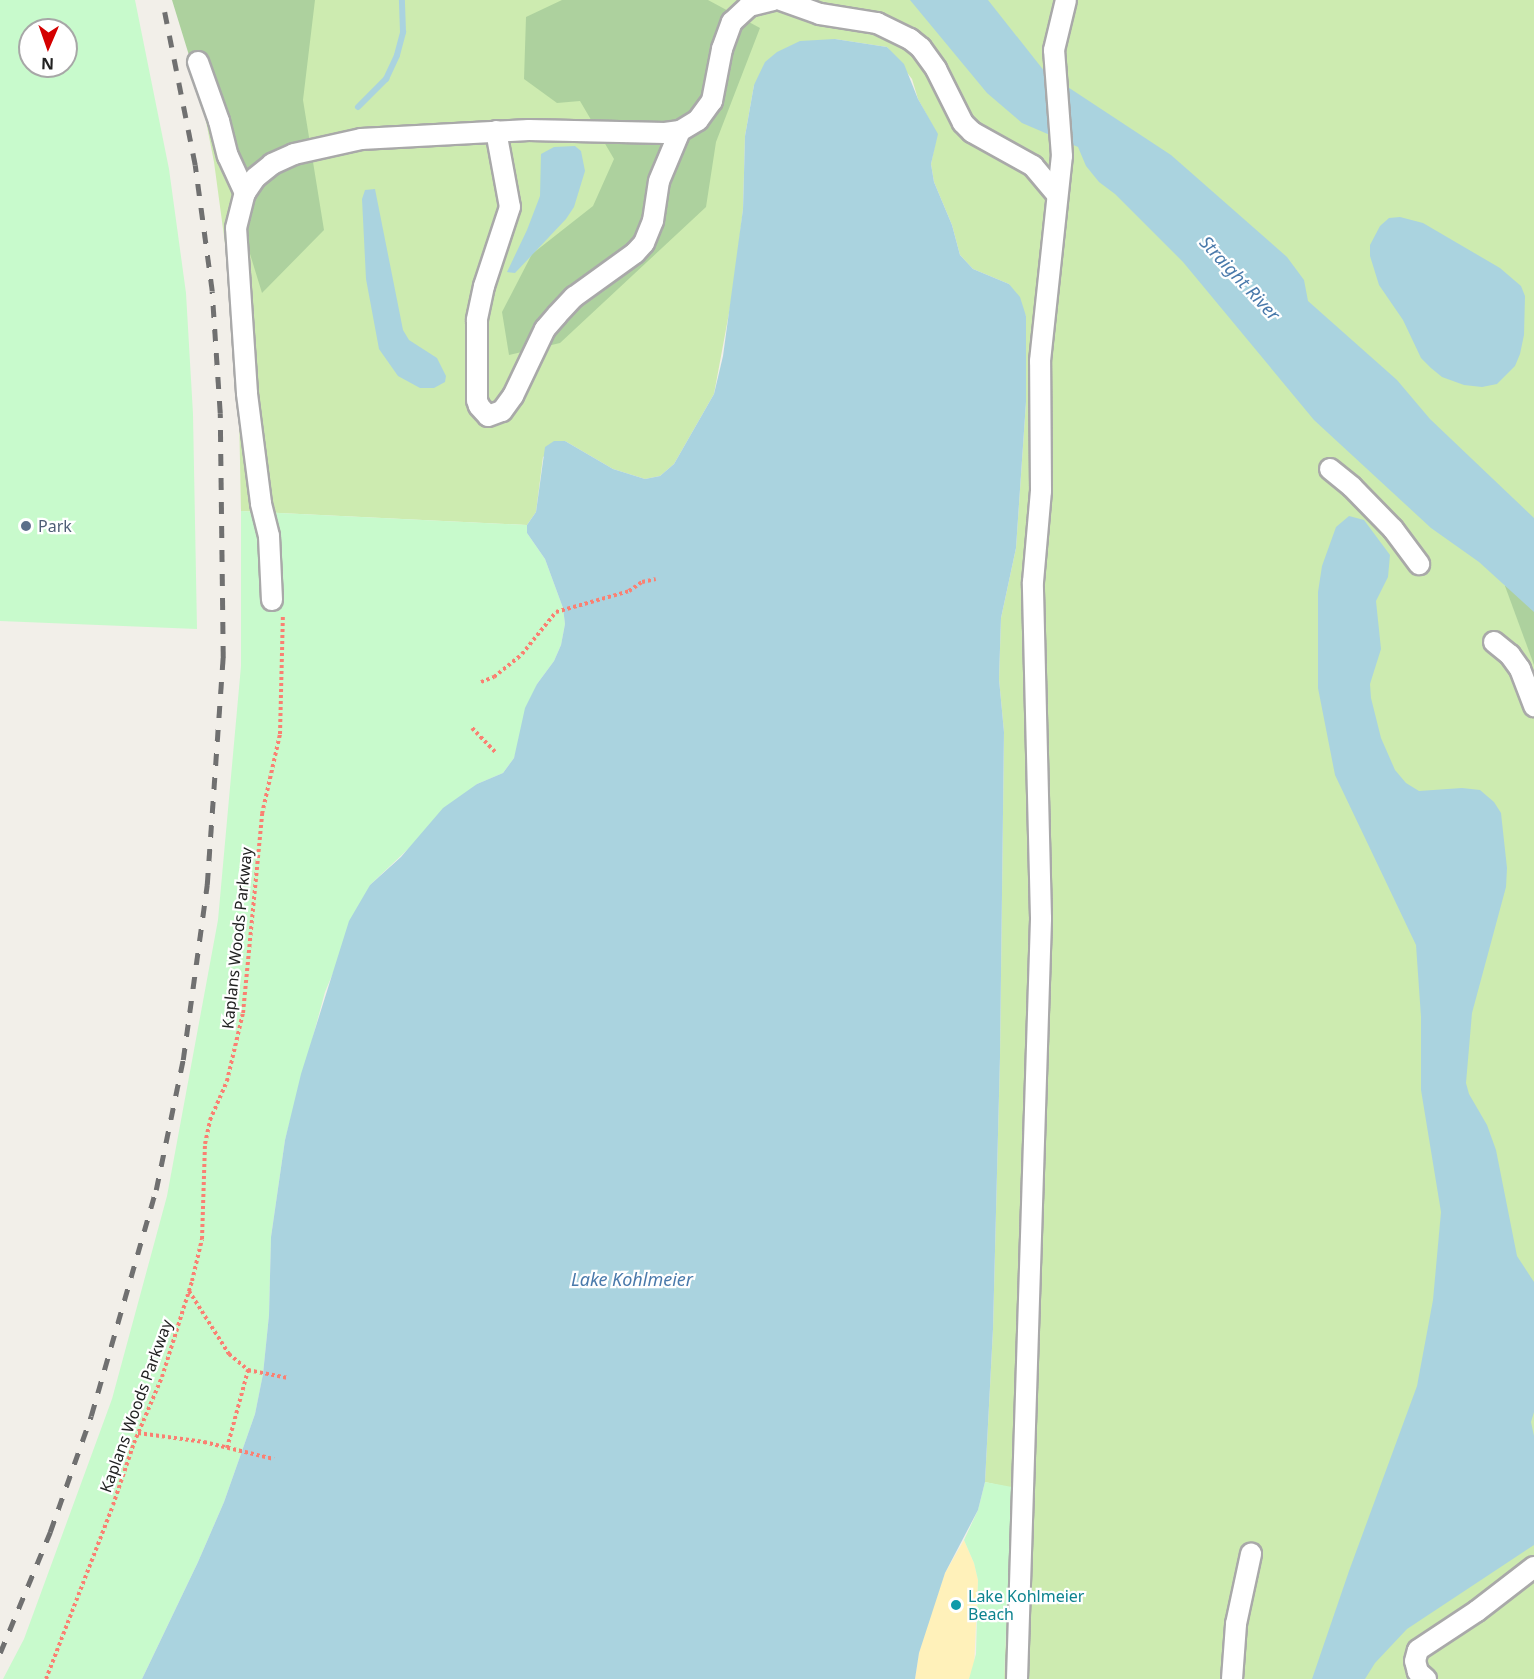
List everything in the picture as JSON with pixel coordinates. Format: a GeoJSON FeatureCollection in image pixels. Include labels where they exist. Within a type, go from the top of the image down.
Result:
{"type":"FeatureCollection","features":[{"type":"Feature","properties":{"kind":"lane"},"geometry":{"type":"LineString","coordinates":[[277,605],[269,536],[261,503],[248,393],[238,252],[238,211],[255,178],[272,164],[294,154],[361,139],[496,131],[665,133],[680,130],[698,120],[712,101],[722,49],[732,22],[749,6],[773,0]]}},
{"type":"Feature","properties":{"kind":"lane"},"geometry":{"type":"LineString","coordinates":[[781,0],[820,14],[877,23],[910,39],[921,48],[936,69],[963,123],[972,132],[1033,166],[1056,193]]}},
{"type":"Feature","properties":{"kind":"lane"},"geometry":{"type":"LineString","coordinates":[[1017,1679],[1041,929],[1032,592],[1041,491],[1040,361],[1056,193],[1062,156],[1053,68],[1054,50],[1066,0]]}},
{"type":"Feature","properties":{"kind":"lane"},"geometry":{"type":"LineString","coordinates":[[198,62],[219,121],[228,156],[245,194]]}},
{"type":"Feature","properties":{"kind":"lane"},"geometry":{"type":"LineString","coordinates":[[496,131],[510,207],[484,286],[477,320],[477,400],[478,406],[488,416],[502,411],[513,396],[545,329],[557,315],[574,297],[635,253],[644,243],[653,221],[659,181],[680,130]]}},
{"type":"Feature","properties":{"kind":"lane"},"geometry":{"type":"LineString","coordinates":[[1330,469],[1352,487],[1393,529],[1419,564]]}},
{"type":"Feature","properties":{"kind":"lane"},"geometry":{"type":"LineString","coordinates":[[1494,642],[1510,655],[1520,669],[1534,706]]}},
{"type":"Feature","properties":{"kind":"lane"},"geometry":{"type":"LineString","coordinates":[[1232,1679],[1236,1624],[1251,1554]]}},
{"type":"Feature","properties":{"kind":"lane"},"geometry":{"type":"LineString","coordinates":[[1426,1679],[1418,1672],[1415,1661],[1418,1650],[1477,1611],[1534,1567]]}},
{"type":"Feature","properties":{"kind":"path"},"geometry":{"type":"LineString","coordinates":[[482,682],[494,677],[522,654],[556,612],[629,591],[642,582],[656,579]]}},
{"type":"Feature","properties":{"kind":"path","name":"Kaplans Woods Parkway"},"geometry":{"type":"LineString","coordinates":[[46,1679],[138,1433],[162,1377],[189,1291],[202,1239],[205,1144],[210,1120],[227,1081],[243,1013],[262,814],[280,734],[277,605]]}},
{"type":"Feature","properties":{"kind":"path"},"geometry":{"type":"LineString","coordinates":[[472,728],[496,753]]}},
{"type":"Feature","properties":{"kind":"path"},"geometry":{"type":"LineString","coordinates":[[189,1291],[229,1354],[248,1370],[288,1378]]}},
{"type":"Feature","properties":{"kind":"path"},"geometry":{"type":"LineString","coordinates":[[227,1448],[248,1370]]}},
{"type":"Feature","properties":{"kind":"path"},"geometry":{"type":"LineString","coordinates":[[138,1433],[227,1448],[274,1459]]}},
{"type":"Feature","properties":{"kind":"green space"},"geometry":{"type":"Polygon","coordinates":[[[0,0],[135,0],[169,169],[186,293],[193,414],[197,629],[0,621],[0,0]]]}},
{"type":"Feature","properties":{"kind":"green space"},"geometry":{"type":"Polygon","coordinates":[[[172,0],[315,0],[303,100],[324,230],[262,293],[172,0]]]}},
{"type":"Feature","properties":{"kind":"green space"},"geometry":{"type":"Polygon","coordinates":[[[182,0],[1534,0],[1534,1679],[1004,1679],[1012,1488],[985,1482],[993,1329],[1000,1057],[1004,732],[999,679],[1001,618],[1016,548],[1026,402],[1026,316],[1009,284],[973,269],[960,255],[952,225],[934,182],[931,164],[937,134],[918,99],[912,79],[887,47],[835,39],[754,85],[745,136],[743,209],[734,286],[714,394],[674,464],[660,476],[645,479],[613,469],[565,441],[543,457],[536,512],[527,525],[241,511],[239,412],[231,288],[214,162],[182,0]]]}},
{"type":"Feature","properties":{"kind":"green space"},"geometry":{"type":"Polygon","coordinates":[[[562,0],[708,0],[760,28],[716,142],[706,207],[560,343],[509,355],[502,312],[532,254],[593,206],[614,159],[580,101],[557,103],[524,79],[526,17],[562,0]]]}},
{"type":"Feature","properties":{"kind":"green space"},"geometry":{"type":"Polygon","coordinates":[[[241,511],[527,525],[527,533],[545,559],[563,608],[565,624],[561,645],[554,661],[537,684],[514,758],[503,773],[477,784],[370,885],[325,992],[285,1140],[271,1237],[269,1315],[263,1374],[255,1414],[224,1502],[142,1679],[3,1679],[24,1639],[112,1399],[167,1196],[218,920],[241,666],[241,511]]]}},
{"type":"Feature","properties":{"kind":"green space"},"geometry":{"type":"Polygon","coordinates":[[[1534,548],[1534,665],[1505,586],[1525,550],[1534,548]]]}},
{"type":"Feature","properties":{"kind":"green space"},"geometry":{"type":"Polygon","coordinates":[[[985,1482],[1012,1487],[1004,1679],[969,1679],[976,1654],[978,1580],[974,1563],[964,1540],[978,1510],[985,1482]]]}},
{"type":"Feature","properties":{"kind":"sand","name":"Lake Kohlmeier Beach"},"geometry":{"type":"Polygon","coordinates":[[[964,1540],[974,1563],[978,1580],[974,1668],[969,1679],[915,1679],[919,1653],[945,1573],[964,1540]]]}},
{"type":"Feature","properties":{"kind":"water","name":"Straight River"},"geometry":{"type":"Polygon","coordinates":[[[910,0],[988,0],[1045,72],[1171,155],[1287,257],[1304,280],[1308,301],[1397,380],[1430,419],[1534,518],[1534,612],[1479,562],[1431,528],[1314,420],[1183,262],[1115,194],[1099,182],[1086,166],[1078,147],[1022,123],[987,93],[910,0]]]}},
{"type":"Feature","properties":{"kind":"water","name":"Lake Kohlmeier"},"geometry":{"type":"Polygon","coordinates":[[[835,39],[887,47],[904,64],[918,99],[938,134],[931,164],[934,182],[952,225],[960,255],[973,269],[1009,284],[1020,297],[1026,316],[1026,402],[1016,548],[1001,618],[999,679],[1004,732],[1000,1057],[993,1329],[985,1482],[978,1510],[945,1573],[919,1653],[915,1679],[142,1679],[224,1502],[255,1414],[263,1374],[269,1315],[271,1237],[285,1140],[301,1074],[349,921],[370,885],[401,857],[443,808],[477,784],[503,773],[514,758],[525,708],[537,684],[554,661],[561,645],[565,624],[563,608],[545,559],[527,533],[527,525],[536,512],[545,447],[554,441],[565,441],[613,469],[645,479],[660,476],[674,464],[714,394],[723,356],[743,209],[745,136],[754,85],[765,62],[777,52],[800,41],[835,39]]]}},
{"type":"Feature","properties":{"kind":"water"},"geometry":{"type":"Polygon","coordinates":[[[575,146],[581,151],[585,171],[574,207],[566,219],[515,273],[507,272],[540,196],[541,154],[554,147],[575,146]]]}},
{"type":"Feature","properties":{"kind":"water"},"geometry":{"type":"Polygon","coordinates":[[[375,189],[403,330],[409,340],[437,358],[446,376],[445,382],[434,388],[420,388],[398,376],[379,349],[366,279],[362,199],[365,190],[375,189]]]}},
{"type":"Feature","properties":{"kind":"water"},"geometry":{"type":"Polygon","coordinates":[[[1400,217],[1423,223],[1500,268],[1521,286],[1525,296],[1524,335],[1520,354],[1515,366],[1497,384],[1482,387],[1464,385],[1442,377],[1421,358],[1403,320],[1379,285],[1370,256],[1370,245],[1380,226],[1389,218],[1400,217]]]}},
{"type":"Feature","properties":{"kind":"water"},"geometry":{"type":"Polygon","coordinates":[[[1349,516],[1364,520],[1390,555],[1388,577],[1376,601],[1381,649],[1370,684],[1371,698],[1381,738],[1395,770],[1406,783],[1419,791],[1462,788],[1480,790],[1494,802],[1501,813],[1507,868],[1506,887],[1472,1013],[1466,1083],[1469,1094],[1487,1125],[1496,1150],[1517,1256],[1534,1282],[1534,1412],[1531,1422],[1534,1436],[1534,1545],[1407,1629],[1375,1663],[1365,1679],[1312,1679],[1417,1386],[1433,1300],[1441,1212],[1421,1090],[1421,1017],[1416,945],[1335,775],[1318,688],[1318,592],[1322,566],[1336,527],[1349,516]]]}},
{"type":"Feature","properties":{"kind":"waterway"},"geometry":{"type":"LineString","coordinates":[[358,107],[386,79],[397,55],[403,32],[402,0]]}},
{"type":"Feature","properties":{"kind":"railway"},"geometry":{"type":"LineString","coordinates":[[0,1653],[50,1532],[91,1416],[156,1190],[183,1060],[207,885],[223,658],[220,413],[212,291],[195,165],[162,0]]}},
{"type":"Feature","properties":{"kind":"place","name":"Park"},"geometry":{"type":"Point","coordinates":[26,526]}},
{"type":"Feature","properties":{"kind":"place","name":"Lake Kohlmeier Beach"},"geometry":{"type":"Point","coordinates":[956,1605]}}]}
